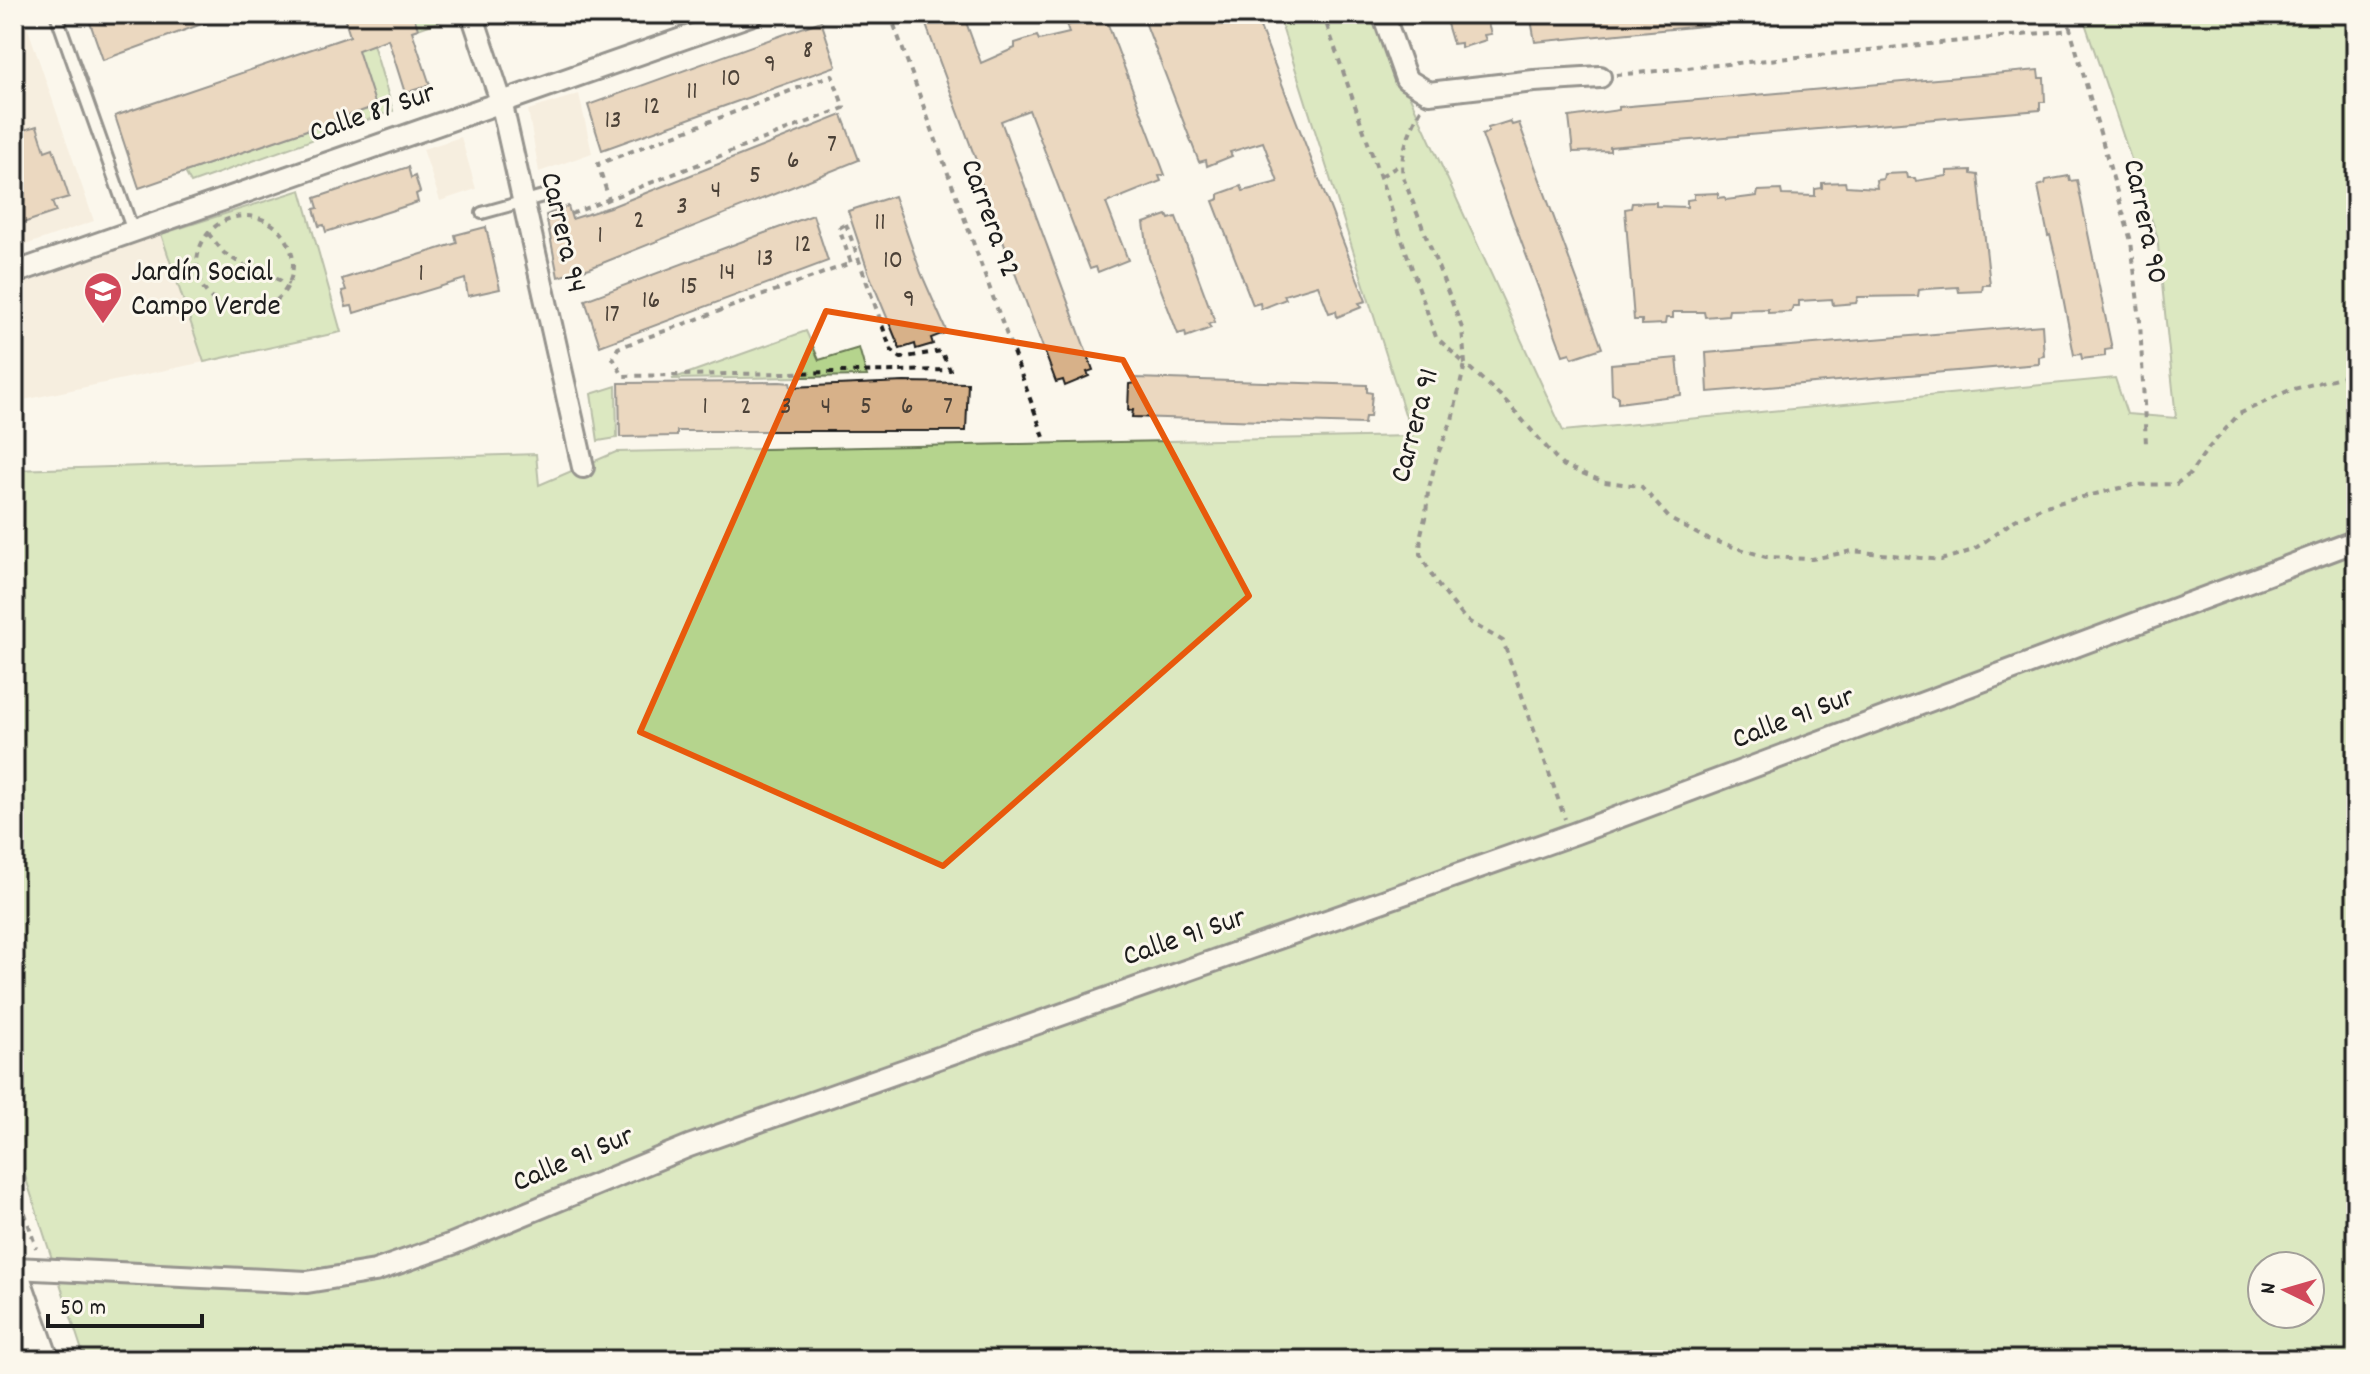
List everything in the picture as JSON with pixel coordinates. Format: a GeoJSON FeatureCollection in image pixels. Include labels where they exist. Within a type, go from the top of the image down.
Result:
{"type":"FeatureCollection","features":[{"type":"Feature","properties":{"kind":"main road"},"geometry":{"type":"LineString","coordinates":[[14,1271],[44,1360]]}},
{"type":"Feature","properties":{"kind":"street","name":"Carrera 94"},"geometry":{"type":"LineString","coordinates":[[472,14],[533,199],[583,467]]}},
{"type":"Feature","properties":{"kind":"street","name":"Calle 87 Sur"},"geometry":{"type":"LineString","coordinates":[[14,273],[753,14]]}},
{"type":"Feature","properties":{"kind":"street"},"geometry":{"type":"LineString","coordinates":[[1383,14],[1406,79],[1429,93],[1456,88],[1600,77]]}},
{"type":"Feature","properties":{"kind":"street","name":"Calle 91 Sur"},"geometry":{"type":"LineString","coordinates":[[14,1271],[43,1269],[307,1282],[375,1271],[452,1244],[689,1146],[1576,833],[2356,541]]}},
{"type":"Feature","properties":{"kind":"lane"},"geometry":{"type":"LineString","coordinates":[[56,14],[133,231]]}},
{"type":"Feature","properties":{"kind":"lane"},"geometry":{"type":"LineString","coordinates":[[482,213],[533,199]]}},
{"type":"Feature","properties":{"kind":"path","name":"Carrera 92"},"geometry":{"type":"LineString","coordinates":[[890,14],[1045,440]]}},
{"type":"Feature","properties":{"kind":"path","name":"Carrera 91"},"geometry":{"type":"LineString","coordinates":[[1323,14],[1436,337],[1465,364],[1452,420],[1437,456],[1428,492],[1420,554],[1437,584],[1466,620],[1503,641],[1564,818],[1576,833]]}},
{"type":"Feature","properties":{"kind":"path","name":"Carrera 90"},"geometry":{"type":"LineString","coordinates":[[2066,14],[2131,241],[2140,321],[2146,444]]}},
{"type":"Feature","properties":{"kind":"path"},"geometry":{"type":"LineString","coordinates":[[1600,77],[2072,30]]}},
{"type":"Feature","properties":{"kind":"path"},"geometry":{"type":"LineString","coordinates":[[571,214],[844,108],[832,75],[598,164],[609,199]]}},
{"type":"Feature","properties":{"kind":"path"},"geometry":{"type":"LineString","coordinates":[[1429,93],[1414,123],[1401,165],[1409,197],[1462,328],[1465,364],[1503,398],[1562,465],[1604,482],[1641,486],[1670,519],[1705,538],[1766,557],[1812,559],[1852,551],[1941,560],[1973,550],[2015,520],[2045,506],[2133,485],[2176,484],[2190,474],[2239,414],[2290,390],[2356,373]]}},
{"type":"Feature","properties":{"kind":"path"},"geometry":{"type":"LineString","coordinates":[[1381,176],[1401,165]]}},
{"type":"Feature","properties":{"kind":"path"},"geometry":{"type":"LineString","coordinates":[[193,210],[224,253],[243,265],[289,284]]}},
{"type":"Feature","properties":{"kind":"path"},"geometry":{"type":"LineString","coordinates":[[245,215],[261,218],[275,226],[286,238],[292,253],[293,269],[289,284],[280,297],[268,307],[252,312],[237,312],[222,307],[209,297],[196,268],[198,252],[208,233],[215,225],[245,215]]}},
{"type":"Feature","properties":{"kind":"path"},"geometry":{"type":"LineString","coordinates":[[846,224],[891,350],[901,358],[941,351],[950,370],[623,376],[613,358],[618,348],[851,263],[839,228],[846,224]]}},
{"type":"Feature","properties":{"kind":"path"},"geometry":{"type":"LineString","coordinates":[[14,1178],[43,1269]]}},
{"type":"Feature","properties":{"kind":"highlighted area"},"geometry":{"type":"Polygon","coordinates":[[[826,311],[1123,360],[1249,596],[943,866],[640,732],[826,311]]]}},
{"type":"Feature","properties":{"kind":"shaded area"},"geometry":{"type":"Polygon","coordinates":[[[14,14],[23,14],[94,221],[14,249],[14,14]]]}},
{"type":"Feature","properties":{"kind":"shaded area"},"geometry":{"type":"Polygon","coordinates":[[[579,94],[592,153],[539,172],[528,110],[579,94]]]}},
{"type":"Feature","properties":{"kind":"shaded area"},"geometry":{"type":"Polygon","coordinates":[[[461,137],[476,189],[440,201],[423,149],[461,137]]]}},
{"type":"Feature","properties":{"kind":"shaded area","name":"Jardín Social Campo Verde"},"geometry":{"type":"Polygon","coordinates":[[[161,234],[204,362],[19,401],[14,386],[14,287],[161,234]]]}},
{"type":"Feature","properties":{"kind":"green space"},"geometry":{"type":"Polygon","coordinates":[[[413,14],[442,14],[444,20],[418,29],[413,14]]]}},
{"type":"Feature","properties":{"kind":"green space"},"geometry":{"type":"Polygon","coordinates":[[[1278,14],[1372,14],[1563,431],[2115,378],[2127,414],[2176,418],[2157,236],[2082,14],[2356,14],[2356,1360],[85,1360],[14,1142],[14,470],[536,454],[539,485],[616,452],[1412,436],[1278,14]]]}},
{"type":"Feature","properties":{"kind":"green space"},"geometry":{"type":"Polygon","coordinates":[[[373,44],[393,111],[191,183],[185,172],[376,106],[357,50],[373,44]]]}},
{"type":"Feature","properties":{"kind":"green space"},"geometry":{"type":"Polygon","coordinates":[[[301,190],[341,332],[204,362],[161,234],[301,190]]]}},
{"type":"Feature","properties":{"kind":"green space"},"geometry":{"type":"Polygon","coordinates":[[[806,331],[819,360],[859,348],[867,376],[672,379],[806,331]]]}},
{"type":"Feature","properties":{"kind":"green space"},"geometry":{"type":"Polygon","coordinates":[[[616,386],[617,438],[598,441],[591,394],[616,386]]]}},
{"type":"Feature","properties":{"kind":"green space"},"geometry":{"type":"Polygon","coordinates":[[[14,1308],[32,1360],[14,1360],[14,1308]]]}},
{"type":"Feature","properties":{"kind":"building"},"geometry":{"type":"Polygon","coordinates":[[[87,14],[223,14],[224,16],[103,60],[87,14]]]}},
{"type":"Feature","properties":{"kind":"building"},"geometry":{"type":"Polygon","coordinates":[[[343,14],[413,14],[418,29],[412,31],[430,85],[405,93],[388,39],[358,50],[376,106],[139,188],[115,116],[350,36],[343,14]]]}},
{"type":"Feature","properties":{"kind":"building"},"geometry":{"type":"Polygon","coordinates":[[[922,14],[963,14],[981,63],[1015,48],[1015,43],[1037,36],[1039,40],[1069,33],[1067,26],[1073,23],[1073,19],[1086,14],[1104,14],[1165,175],[1159,176],[1161,181],[1106,203],[1128,260],[1098,272],[1096,267],[1090,269],[1029,110],[1001,121],[1093,370],[1087,372],[1089,376],[1065,386],[1063,380],[1056,382],[974,164],[977,163],[922,14]]]}},
{"type":"Feature","properties":{"kind":"building"},"geometry":{"type":"Polygon","coordinates":[[[1142,14],[1255,14],[1366,301],[1359,303],[1362,307],[1337,317],[1336,311],[1329,313],[1318,285],[1284,295],[1286,299],[1261,309],[1260,303],[1253,305],[1213,201],[1219,199],[1219,194],[1241,186],[1243,191],[1278,182],[1263,142],[1230,152],[1232,156],[1207,166],[1206,160],[1199,162],[1142,14]]]}},
{"type":"Feature","properties":{"kind":"building"},"geometry":{"type":"Polygon","coordinates":[[[1444,14],[1485,14],[1491,34],[1484,35],[1486,40],[1461,48],[1461,43],[1453,44],[1444,14]]]}},
{"type":"Feature","properties":{"kind":"building"},"geometry":{"type":"Polygon","coordinates":[[[1530,14],[1713,14],[1713,25],[1535,42],[1530,14]]]}},
{"type":"Feature","properties":{"kind":"building"},"geometry":{"type":"Polygon","coordinates":[[[821,21],[836,66],[602,150],[588,105],[821,21]]]}},
{"type":"Feature","properties":{"kind":"building"},"geometry":{"type":"Polygon","coordinates":[[[2038,70],[2039,78],[2044,78],[2045,102],[2040,102],[2040,110],[1573,152],[1569,117],[1619,110],[1619,107],[2038,70]]]}},
{"type":"Feature","properties":{"kind":"building"},"geometry":{"type":"Polygon","coordinates":[[[842,115],[859,160],[590,268],[558,277],[546,215],[568,206],[572,219],[613,206],[842,115]]]}},
{"type":"Feature","properties":{"kind":"building"},"geometry":{"type":"Polygon","coordinates":[[[1510,121],[1512,125],[1519,123],[1602,348],[1572,358],[1570,353],[1563,355],[1482,135],[1488,132],[1488,128],[1510,121]]]}},
{"type":"Feature","properties":{"kind":"building"},"geometry":{"type":"Polygon","coordinates":[[[37,126],[45,151],[53,148],[69,197],[52,202],[56,212],[14,226],[14,133],[37,126]]]}},
{"type":"Feature","properties":{"kind":"building"},"geometry":{"type":"Polygon","coordinates":[[[408,167],[411,178],[415,176],[420,192],[416,194],[418,202],[326,232],[324,225],[319,226],[314,209],[318,208],[315,198],[408,167]]]}},
{"type":"Feature","properties":{"kind":"building"},"geometry":{"type":"Polygon","coordinates":[[[1971,170],[1971,174],[1978,175],[1990,285],[1983,285],[1982,291],[1959,292],[1958,287],[1926,289],[1919,290],[1918,296],[1858,297],[1856,303],[1833,305],[1832,299],[1799,301],[1799,306],[1793,306],[1791,312],[1729,310],[1728,315],[1705,317],[1704,312],[1673,312],[1673,318],[1666,318],[1665,324],[1642,325],[1642,320],[1634,320],[1625,209],[1631,208],[1632,203],[1656,202],[1656,206],[1687,207],[1687,200],[1694,199],[1694,194],[1718,193],[1718,198],[1725,197],[1726,200],[1757,196],[1758,191],[1781,190],[1782,195],[1815,196],[1815,189],[1822,188],[1822,183],[1845,182],[1846,186],[1877,188],[1876,180],[1883,179],[1884,174],[1907,173],[1908,178],[1915,178],[1916,181],[1947,176],[1947,171],[1971,170]]]}},
{"type":"Feature","properties":{"kind":"building"},"geometry":{"type":"Polygon","coordinates":[[[2069,176],[2070,181],[2077,180],[2112,349],[2105,350],[2105,356],[2082,359],[2081,354],[2074,355],[2038,186],[2045,184],[2046,180],[2069,176]]]}},
{"type":"Feature","properties":{"kind":"building"},"geometry":{"type":"Polygon","coordinates":[[[894,196],[921,273],[947,332],[931,338],[933,344],[916,349],[915,344],[900,349],[869,274],[848,211],[894,196]]]}},
{"type":"Feature","properties":{"kind":"building"},"geometry":{"type":"Polygon","coordinates":[[[813,215],[828,261],[600,346],[585,300],[813,215]]]}},
{"type":"Feature","properties":{"kind":"building"},"geometry":{"type":"Polygon","coordinates":[[[1167,215],[1169,219],[1176,217],[1215,322],[1208,324],[1211,328],[1186,337],[1185,332],[1178,334],[1149,258],[1144,223],[1167,215]]]}},
{"type":"Feature","properties":{"kind":"building"},"geometry":{"type":"Polygon","coordinates":[[[486,227],[500,289],[468,296],[465,279],[354,313],[352,306],[346,307],[342,291],[346,290],[342,279],[457,243],[455,235],[486,227]]]}},
{"type":"Feature","properties":{"kind":"building"},"geometry":{"type":"Polygon","coordinates":[[[2042,325],[2044,356],[2039,357],[2039,364],[1708,392],[1706,353],[2042,325]]]}},
{"type":"Feature","properties":{"kind":"building"},"geometry":{"type":"Polygon","coordinates":[[[1677,358],[1681,395],[1618,403],[1618,396],[1612,394],[1611,364],[1677,358]]]}},
{"type":"Feature","properties":{"kind":"building"},"geometry":{"type":"Polygon","coordinates":[[[1135,378],[1367,385],[1367,392],[1372,393],[1370,417],[1365,417],[1364,424],[1132,417],[1133,410],[1128,411],[1129,384],[1135,383],[1135,378]]]}},
{"type":"Feature","properties":{"kind":"building"},"geometry":{"type":"Polygon","coordinates":[[[904,382],[968,383],[966,431],[677,431],[677,436],[620,437],[619,383],[790,383],[791,387],[904,382]]]}},
{"type":"Feature","properties":{"kind":"place","name":"Jardín Social Campo Verde"},"geometry":{"type":"Point","coordinates":[103,325]}}]}
